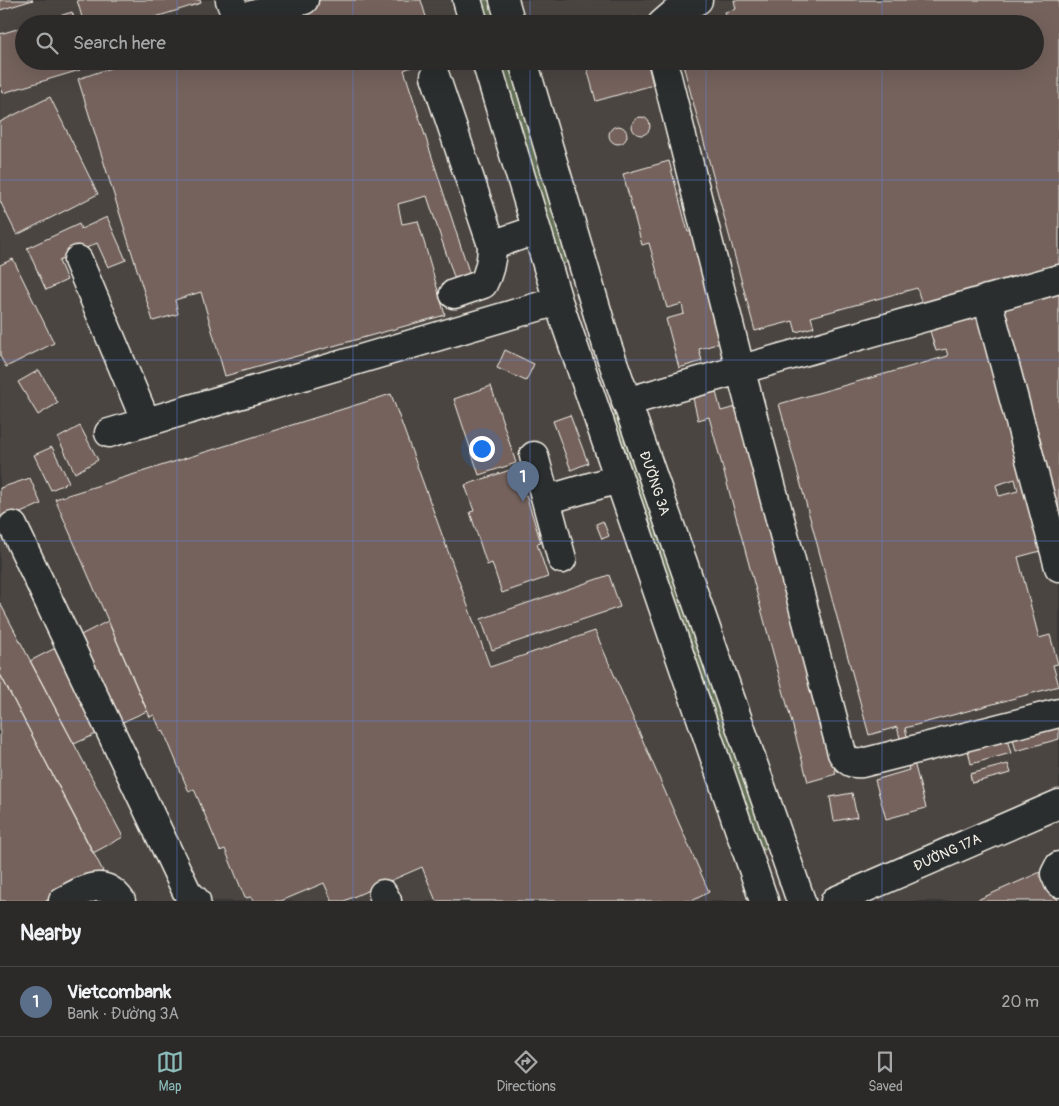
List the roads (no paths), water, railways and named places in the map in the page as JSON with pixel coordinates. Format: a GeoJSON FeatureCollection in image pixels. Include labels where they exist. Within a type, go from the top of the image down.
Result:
{"type":"FeatureCollection","features":[{"type":"Feature","properties":{"kind":"street"},"geometry":{"type":"LineString","coordinates":[[230,0],[235,12],[240,15]]}},
{"type":"Feature","properties":{"kind":"street"},"geometry":{"type":"LineString","coordinates":[[252,15],[304,0]]}},
{"type":"Feature","properties":{"kind":"street"},"geometry":{"type":"LineString","coordinates":[[467,0],[471,15]]}},
{"type":"Feature","properties":{"kind":"street"},"geometry":{"type":"LineString","coordinates":[[504,0],[508,15]]}},
{"type":"Feature","properties":{"kind":"street"},"geometry":{"type":"LineString","coordinates":[[672,15],[698,0]]}},
{"type":"Feature","properties":{"kind":"street"},"geometry":{"type":"LineString","coordinates":[[489,70],[558,302],[764,901]]}},
{"type":"Feature","properties":{"kind":"street","name":"ĐƯỜNG 3A"},"geometry":{"type":"LineString","coordinates":[[525,70],[607,345],[801,901]]}},
{"type":"Feature","properties":{"kind":"street"},"geometry":{"type":"LineString","coordinates":[[665,70],[740,368],[842,753],[847,761],[853,764],[862,763],[1059,713]]}},
{"type":"Feature","properties":{"kind":"street"},"geometry":{"type":"LineString","coordinates":[[435,76],[492,245],[492,260],[483,284],[454,294]]}},
{"type":"Feature","properties":{"kind":"street"},"geometry":{"type":"LineString","coordinates":[[492,245],[536,230]]}},
{"type":"Feature","properties":{"kind":"street"},"geometry":{"type":"LineString","coordinates":[[78,260],[146,422]]}},
{"type":"Feature","properties":{"kind":"street"},"geometry":{"type":"LineString","coordinates":[[626,402],[740,368],[1059,279]]}},
{"type":"Feature","properties":{"kind":"street"},"geometry":{"type":"LineString","coordinates":[[987,299],[1059,567]]}},
{"type":"Feature","properties":{"kind":"street"},"geometry":{"type":"LineString","coordinates":[[109,433],[558,302]]}},
{"type":"Feature","properties":{"kind":"street"},"geometry":{"type":"LineString","coordinates":[[576,354],[607,345]]}},
{"type":"Feature","properties":{"kind":"street"},"geometry":{"type":"LineString","coordinates":[[534,456],[562,559]]}},
{"type":"Feature","properties":{"kind":"street"},"geometry":{"type":"LineString","coordinates":[[546,500],[618,479]]}},
{"type":"Feature","properties":{"kind":"street"},"geometry":{"type":"LineString","coordinates":[[13,526],[187,892],[196,901]]}},
{"type":"Feature","properties":{"kind":"street","name":"ĐƯỜNG 17A"},"geometry":{"type":"LineString","coordinates":[[835,901],[1059,804]]}},
{"type":"Feature","properties":{"kind":"street"},"geometry":{"type":"LineString","coordinates":[[1059,866],[1055,874],[1059,883]]}},
{"type":"Feature","properties":{"kind":"street"},"geometry":{"type":"LineString","coordinates":[[63,901],[92,886],[107,888],[121,901]]}},
{"type":"Feature","properties":{"kind":"place","name":"Vietcombank"},"geometry":{"type":"Point","coordinates":[523,502]}}]}
